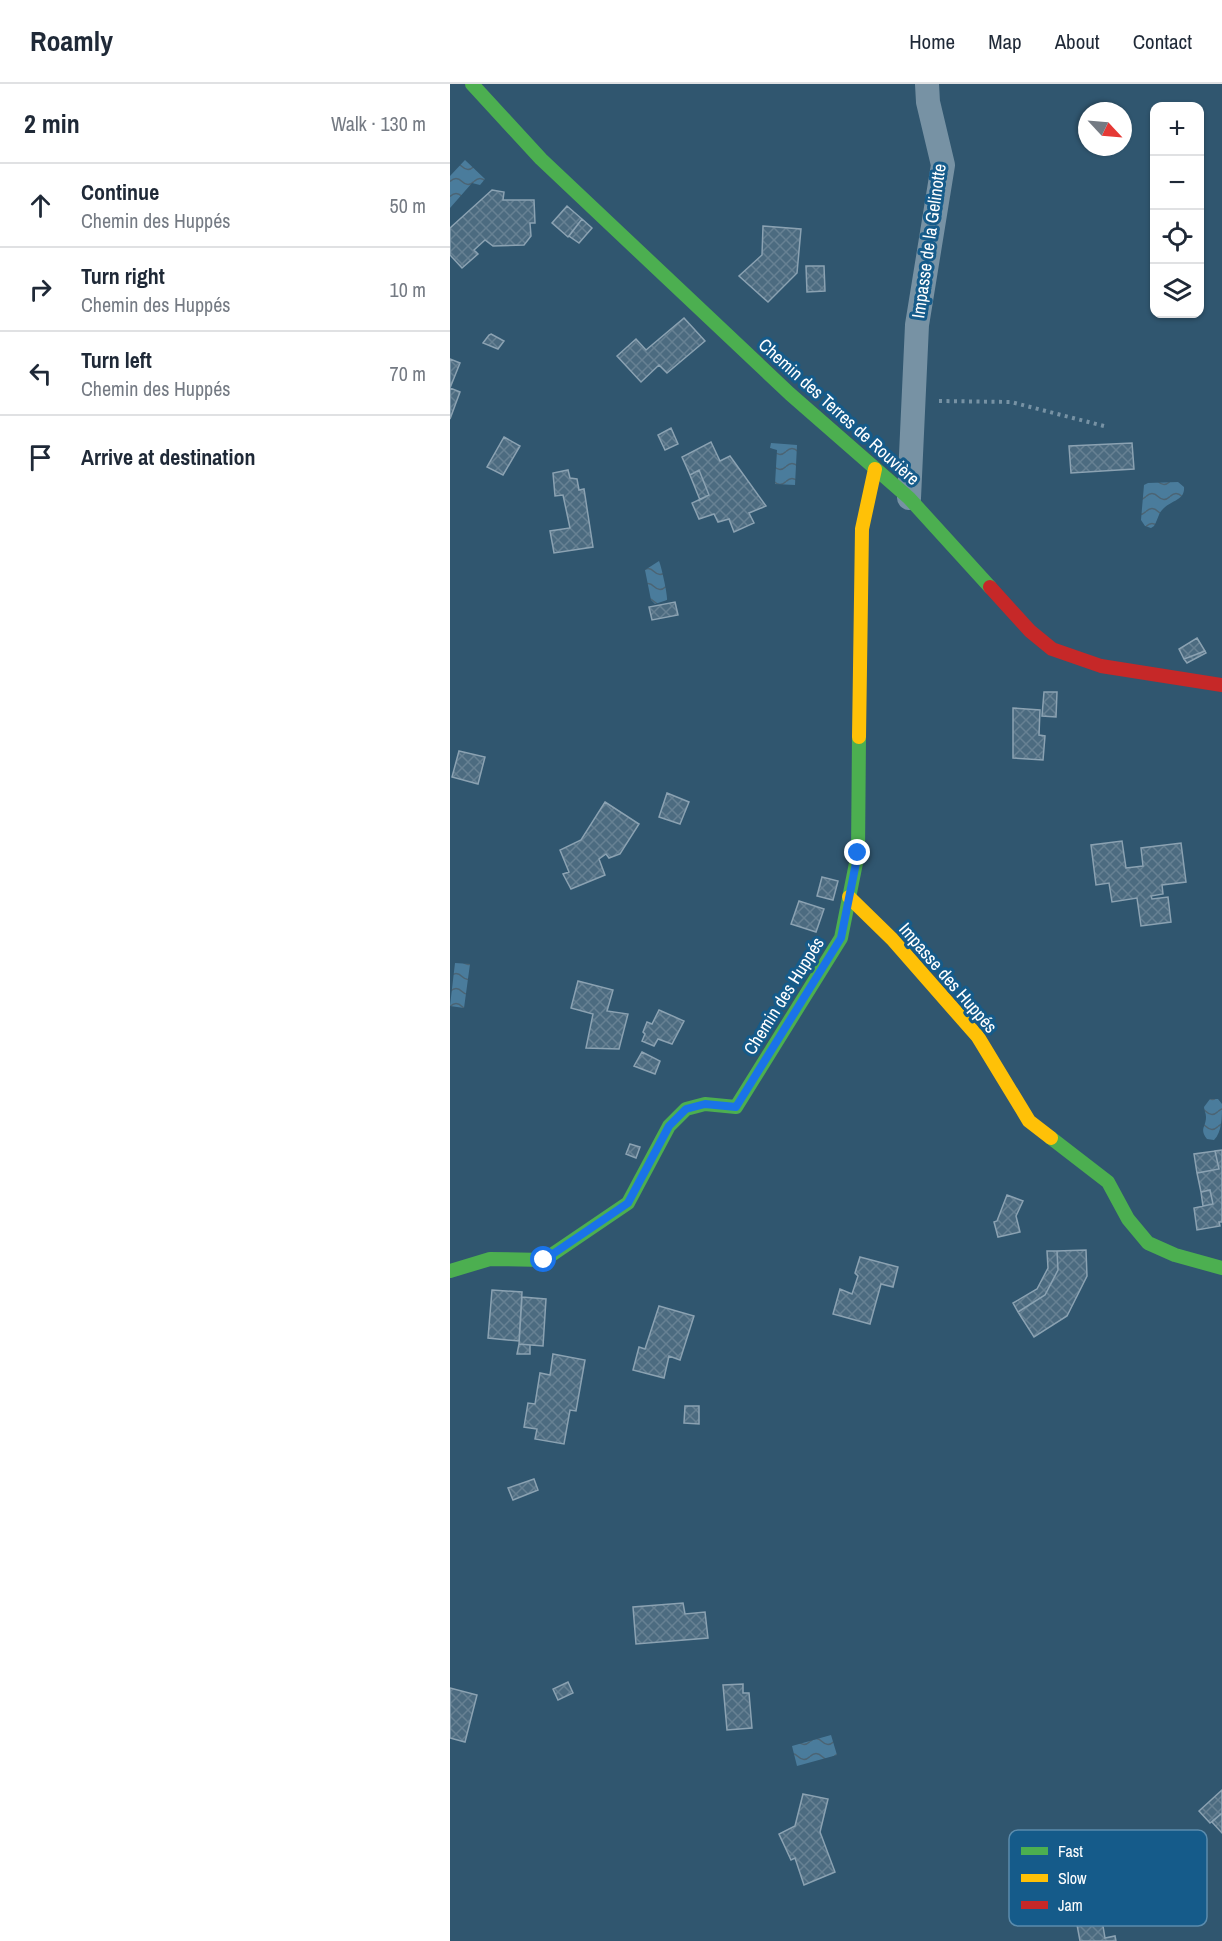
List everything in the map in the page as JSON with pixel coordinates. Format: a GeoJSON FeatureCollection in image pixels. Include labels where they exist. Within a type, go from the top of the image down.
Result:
{"type":"FeatureCollection","features":[{"type":"Feature","properties":{"kind":"street","name":"Chemin des Terres de Rouvière"},"geometry":{"type":"LineString","coordinates":[[472,84],[541,159],[790,394],[909,498],[1030,631],[1052,649],[1101,666],[1222,685]]}},
{"type":"Feature","properties":{"kind":"street","name":"Impasse de la Gelinotte"},"geometry":{"type":"LineString","coordinates":[[909,498],[916,325],[943,165],[928,102],[927,84]]}},
{"type":"Feature","properties":{"kind":"street","name":"Chemin des Huppés"},"geometry":{"type":"LineString","coordinates":[[450,1271],[490,1259],[544,1260],[628,1203],[669,1126],[686,1109],[705,1104],[736,1107],[841,938],[858,853],[862,529],[875,469]]}},
{"type":"Feature","properties":{"kind":"street","name":"Impasse des Huppés"},"geometry":{"type":"LineString","coordinates":[[849,897],[892,939],[978,1037],[1029,1121],[1108,1182],[1128,1219],[1148,1243],[1175,1256],[1222,1268]]}},
{"type":"Feature","properties":{"kind":"path"},"geometry":{"type":"LineString","coordinates":[[914,400],[1011,402],[1104,426]]}},
{"type":"Feature","properties":{"kind":"water"},"geometry":{"type":"Polygon","coordinates":[[[465,160],[485,179],[480,185],[472,183],[450,208],[450,176],[465,160]]]}},
{"type":"Feature","properties":{"kind":"water"},"geometry":{"type":"Polygon","coordinates":[[[771,443],[797,445],[795,485],[775,484],[777,450],[770,448],[771,443]]]}},
{"type":"Feature","properties":{"kind":"water"},"geometry":{"type":"Polygon","coordinates":[[[1178,482],[1184,487],[1182,495],[1162,510],[1154,526],[1151,528],[1145,526],[1141,520],[1144,485],[1178,482]]]}},
{"type":"Feature","properties":{"kind":"water"},"geometry":{"type":"Polygon","coordinates":[[[659,561],[667,600],[655,604],[651,600],[645,570],[659,561]]]}},
{"type":"Feature","properties":{"kind":"water"},"geometry":{"type":"Polygon","coordinates":[[[455,963],[470,964],[464,1008],[450,1006],[455,963]]]}},
{"type":"Feature","properties":{"kind":"water"},"geometry":{"type":"Polygon","coordinates":[[[1210,1099],[1218,1099],[1222,1104],[1220,1129],[1214,1140],[1207,1139],[1203,1130],[1206,1117],[1204,1107],[1210,1099]]]}},
{"type":"Feature","properties":{"kind":"water"},"geometry":{"type":"Polygon","coordinates":[[[831,1735],[837,1755],[797,1766],[792,1746],[831,1735]]]}},
{"type":"Feature","properties":{"kind":"building"},"geometry":{"type":"Polygon","coordinates":[[[492,190],[504,192],[503,200],[534,200],[535,223],[530,223],[531,236],[524,245],[493,246],[485,240],[474,250],[478,254],[462,268],[450,255],[450,228],[492,190]]]}},
{"type":"Feature","properties":{"kind":"building"},"geometry":{"type":"Polygon","coordinates":[[[567,206],[582,219],[568,237],[552,223],[567,206]]]}},
{"type":"Feature","properties":{"kind":"building"},"geometry":{"type":"Polygon","coordinates":[[[582,219],[592,228],[579,243],[569,236],[582,219]]]}},
{"type":"Feature","properties":{"kind":"building"},"geometry":{"type":"Polygon","coordinates":[[[763,226],[801,229],[797,273],[768,302],[739,276],[762,255],[763,226]]]}},
{"type":"Feature","properties":{"kind":"building"},"geometry":{"type":"Polygon","coordinates":[[[806,266],[824,266],[825,291],[807,292],[806,266]]]}},
{"type":"Feature","properties":{"kind":"building"},"geometry":{"type":"Polygon","coordinates":[[[684,318],[705,341],[667,373],[659,365],[641,382],[617,356],[636,339],[646,350],[684,318]]]}},
{"type":"Feature","properties":{"kind":"building"},"geometry":{"type":"Polygon","coordinates":[[[491,334],[504,341],[498,349],[483,343],[491,334]]]}},
{"type":"Feature","properties":{"kind":"building"},"geometry":{"type":"Polygon","coordinates":[[[450,359],[460,363],[450,388],[450,359]]]}},
{"type":"Feature","properties":{"kind":"building"},"geometry":{"type":"Polygon","coordinates":[[[450,388],[460,392],[450,419],[450,388]]]}},
{"type":"Feature","properties":{"kind":"building"},"geometry":{"type":"Polygon","coordinates":[[[671,428],[678,444],[665,450],[658,435],[671,428]]]}},
{"type":"Feature","properties":{"kind":"building"},"geometry":{"type":"Polygon","coordinates":[[[504,437],[520,446],[503,475],[487,467],[504,437]]]}},
{"type":"Feature","properties":{"kind":"building"},"geometry":{"type":"Polygon","coordinates":[[[711,442],[720,461],[730,456],[766,506],[749,513],[754,523],[734,532],[729,519],[718,522],[714,514],[699,519],[692,503],[709,495],[699,470],[690,475],[682,457],[711,442]]]}},
{"type":"Feature","properties":{"kind":"building"},"geometry":{"type":"Polygon","coordinates":[[[1132,443],[1134,469],[1071,473],[1069,446],[1132,443]]]}},
{"type":"Feature","properties":{"kind":"building"},"geometry":{"type":"Polygon","coordinates":[[[568,470],[570,478],[577,479],[579,490],[584,489],[593,547],[554,553],[550,531],[570,528],[563,495],[555,496],[553,473],[568,470]]]}},
{"type":"Feature","properties":{"kind":"building"},"geometry":{"type":"Polygon","coordinates":[[[699,470],[709,495],[700,500],[690,475],[699,470]]]}},
{"type":"Feature","properties":{"kind":"building"},"geometry":{"type":"Polygon","coordinates":[[[675,602],[678,615],[652,620],[649,607],[675,602]]]}},
{"type":"Feature","properties":{"kind":"building"},"geometry":{"type":"Polygon","coordinates":[[[1197,638],[1205,651],[1184,659],[1179,649],[1197,638]]]}},
{"type":"Feature","properties":{"kind":"building"},"geometry":{"type":"Polygon","coordinates":[[[1205,651],[1206,653],[1187,663],[1184,659],[1205,651]]]}},
{"type":"Feature","properties":{"kind":"building"},"geometry":{"type":"Polygon","coordinates":[[[1044,692],[1057,692],[1056,717],[1042,716],[1044,692]]]}},
{"type":"Feature","properties":{"kind":"building"},"geometry":{"type":"Polygon","coordinates":[[[1013,708],[1040,710],[1039,735],[1045,736],[1043,760],[1013,758],[1013,708]]]}},
{"type":"Feature","properties":{"kind":"building"},"geometry":{"type":"Polygon","coordinates":[[[459,751],[485,757],[478,784],[452,777],[459,751]]]}},
{"type":"Feature","properties":{"kind":"building"},"geometry":{"type":"Polygon","coordinates":[[[667,793],[689,802],[680,824],[659,817],[667,793]]]}},
{"type":"Feature","properties":{"kind":"building"},"geometry":{"type":"Polygon","coordinates":[[[605,802],[639,824],[620,854],[609,858],[606,854],[599,859],[605,875],[571,889],[563,874],[569,872],[560,850],[581,840],[605,802]]]}},
{"type":"Feature","properties":{"kind":"building"},"geometry":{"type":"Polygon","coordinates":[[[1122,841],[1126,868],[1143,866],[1141,848],[1181,843],[1186,882],[1162,885],[1163,894],[1151,896],[1152,899],[1168,897],[1171,922],[1141,926],[1137,898],[1112,902],[1109,883],[1096,885],[1091,845],[1122,841]]]}},
{"type":"Feature","properties":{"kind":"building"},"geometry":{"type":"Polygon","coordinates":[[[822,877],[838,881],[833,900],[817,896],[822,877]]]}},
{"type":"Feature","properties":{"kind":"building"},"geometry":{"type":"Polygon","coordinates":[[[799,901],[824,909],[816,932],[791,924],[799,901]]]}},
{"type":"Feature","properties":{"kind":"building"},"geometry":{"type":"Polygon","coordinates":[[[578,981],[613,990],[607,1011],[628,1014],[619,1049],[586,1048],[593,1014],[571,1008],[578,981]]]}},
{"type":"Feature","properties":{"kind":"building"},"geometry":{"type":"Polygon","coordinates":[[[659,1010],[684,1021],[672,1044],[658,1039],[654,1046],[642,1041],[647,1022],[652,1024],[659,1010]]]}},
{"type":"Feature","properties":{"kind":"building"},"geometry":{"type":"Polygon","coordinates":[[[642,1052],[660,1061],[655,1074],[634,1066],[642,1052]]]}},
{"type":"Feature","properties":{"kind":"building"},"geometry":{"type":"Polygon","coordinates":[[[630,1144],[640,1147],[636,1158],[626,1154],[630,1144]]]}},
{"type":"Feature","properties":{"kind":"building"},"geometry":{"type":"Polygon","coordinates":[[[1222,1150],[1222,1222],[1219,1222],[1220,1226],[1197,1230],[1194,1208],[1213,1204],[1210,1190],[1201,1192],[1197,1173],[1219,1169],[1215,1151],[1222,1150]]]}},
{"type":"Feature","properties":{"kind":"building"},"geometry":{"type":"Polygon","coordinates":[[[1215,1151],[1219,1169],[1197,1173],[1194,1154],[1215,1151]]]}},
{"type":"Feature","properties":{"kind":"building"},"geometry":{"type":"Polygon","coordinates":[[[1210,1190],[1213,1204],[1203,1206],[1201,1192],[1210,1190]]]}},
{"type":"Feature","properties":{"kind":"building"},"geometry":{"type":"Polygon","coordinates":[[[1007,1195],[1023,1201],[1016,1216],[1020,1232],[998,1237],[994,1222],[997,1221],[1007,1195]]]}},
{"type":"Feature","properties":{"kind":"building"},"geometry":{"type":"Polygon","coordinates":[[[1086,1250],[1087,1276],[1067,1316],[1034,1337],[1018,1312],[1045,1295],[1058,1270],[1057,1251],[1086,1250]]]}},
{"type":"Feature","properties":{"kind":"building"},"geometry":{"type":"Polygon","coordinates":[[[1047,1251],[1057,1251],[1058,1270],[1045,1295],[1018,1312],[1013,1303],[1037,1289],[1048,1268],[1047,1251]]]}},
{"type":"Feature","properties":{"kind":"building"},"geometry":{"type":"Polygon","coordinates":[[[860,1257],[898,1267],[893,1287],[881,1284],[870,1324],[833,1314],[840,1289],[852,1294],[858,1276],[855,1273],[860,1257]]]}},
{"type":"Feature","properties":{"kind":"building"},"geometry":{"type":"Polygon","coordinates":[[[492,1290],[522,1292],[519,1341],[488,1338],[492,1290]]]}},
{"type":"Feature","properties":{"kind":"building"},"geometry":{"type":"Polygon","coordinates":[[[522,1297],[546,1299],[543,1346],[519,1344],[522,1297]]]}},
{"type":"Feature","properties":{"kind":"building"},"geometry":{"type":"Polygon","coordinates":[[[659,1306],[694,1316],[680,1360],[669,1356],[664,1378],[633,1370],[639,1347],[645,1349],[659,1306]]]}},
{"type":"Feature","properties":{"kind":"building"},"geometry":{"type":"Polygon","coordinates":[[[519,1344],[530,1345],[530,1354],[517,1354],[519,1344]]]}},
{"type":"Feature","properties":{"kind":"building"},"geometry":{"type":"Polygon","coordinates":[[[553,1354],[585,1360],[576,1411],[570,1410],[564,1444],[535,1439],[537,1429],[524,1427],[528,1403],[535,1404],[540,1373],[550,1375],[553,1354]]]}},
{"type":"Feature","properties":{"kind":"building"},"geometry":{"type":"Polygon","coordinates":[[[685,1406],[699,1406],[699,1424],[684,1423],[685,1406]]]}},
{"type":"Feature","properties":{"kind":"building"},"geometry":{"type":"Polygon","coordinates":[[[534,1479],[538,1490],[513,1500],[508,1488],[534,1479]]]}},
{"type":"Feature","properties":{"kind":"building"},"geometry":{"type":"Polygon","coordinates":[[[683,1603],[685,1614],[705,1612],[708,1638],[636,1644],[633,1607],[683,1603]]]}},
{"type":"Feature","properties":{"kind":"building"},"geometry":{"type":"Polygon","coordinates":[[[568,1682],[573,1693],[558,1700],[553,1689],[568,1682]]]}},
{"type":"Feature","properties":{"kind":"building"},"geometry":{"type":"Polygon","coordinates":[[[743,1684],[743,1693],[749,1693],[752,1728],[727,1730],[723,1685],[743,1684]]]}},
{"type":"Feature","properties":{"kind":"building"},"geometry":{"type":"Polygon","coordinates":[[[450,1688],[477,1695],[465,1742],[450,1738],[450,1688]]]}},
{"type":"Feature","properties":{"kind":"building"},"geometry":{"type":"Polygon","coordinates":[[[1222,1790],[1222,1813],[1210,1823],[1199,1811],[1222,1790]]]}},
{"type":"Feature","properties":{"kind":"building"},"geometry":{"type":"Polygon","coordinates":[[[803,1794],[828,1799],[820,1832],[835,1872],[804,1885],[795,1858],[791,1860],[779,1834],[795,1826],[803,1794]]]}},
{"type":"Feature","properties":{"kind":"building"},"geometry":{"type":"Polygon","coordinates":[[[1222,1813],[1222,1833],[1212,1822],[1222,1813]]]}},
{"type":"Feature","properties":{"kind":"building"},"geometry":{"type":"Polygon","coordinates":[[[1077,1926],[1103,1926],[1105,1938],[1115,1936],[1116,1941],[1080,1941],[1077,1926]]]}},
{"type":"Feature","properties":{"kind":"traffic: fast"},"geometry":{"type":"LineString","coordinates":[[472,84],[541,159],[790,394],[909,498],[990,587]]}},
{"type":"Feature","properties":{"kind":"traffic: fast"},"geometry":{"type":"LineString","coordinates":[[450,1271],[490,1259],[544,1260],[628,1203],[669,1126],[686,1109],[705,1104],[736,1107],[841,938],[858,853],[859,737]]}},
{"type":"Feature","properties":{"kind":"traffic: fast"},"geometry":{"type":"LineString","coordinates":[[1051,1138],[1108,1182],[1128,1219],[1148,1243],[1175,1255],[1222,1268]]}},
{"type":"Feature","properties":{"kind":"traffic: slow"},"geometry":{"type":"LineString","coordinates":[[859,737],[862,529],[875,469]]}},
{"type":"Feature","properties":{"kind":"traffic: slow"},"geometry":{"type":"LineString","coordinates":[[849,897],[892,939],[978,1037],[1029,1121],[1051,1138]]}},
{"type":"Feature","properties":{"kind":"traffic: jam"},"geometry":{"type":"LineString","coordinates":[[990,587],[1030,631],[1052,649],[1101,666],[1222,685]]}},
{"type":"Feature","properties":{"kind":"route"},"geometry":{"type":"LineString","coordinates":[[544,1260],[628,1203],[669,1126],[686,1109],[705,1104],[736,1107],[841,938],[858,853]]}}]}
